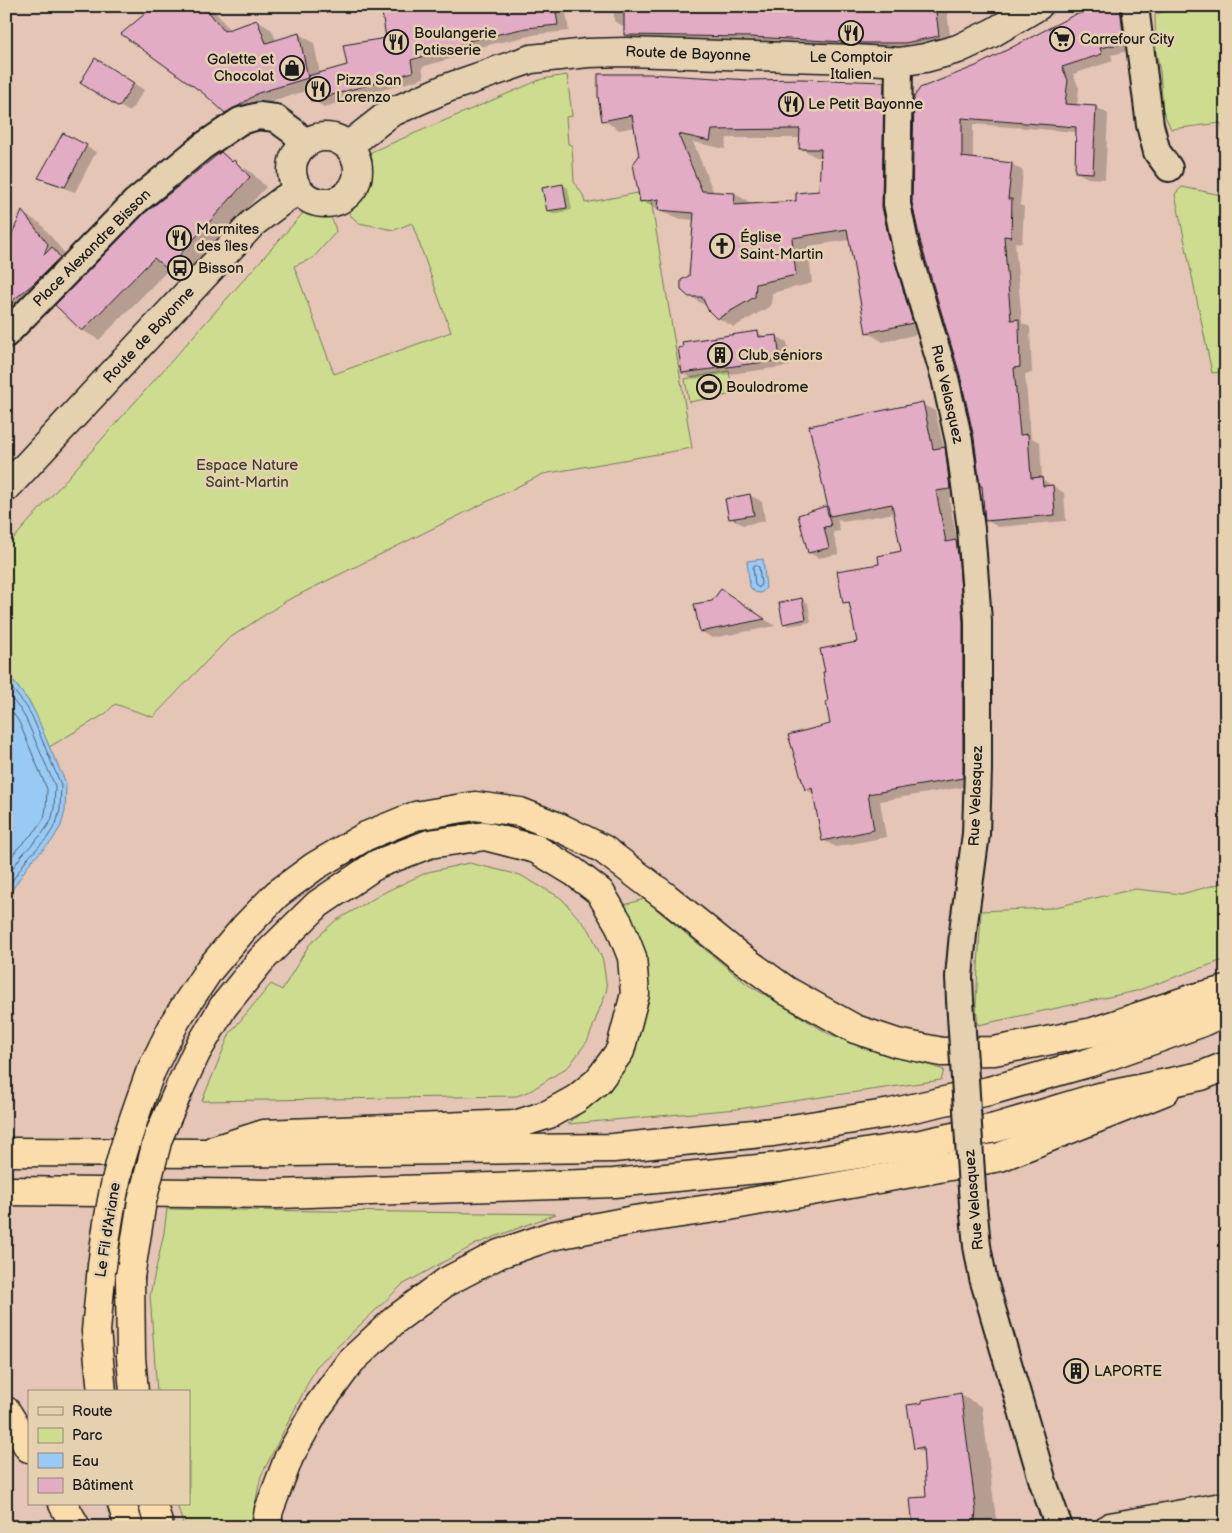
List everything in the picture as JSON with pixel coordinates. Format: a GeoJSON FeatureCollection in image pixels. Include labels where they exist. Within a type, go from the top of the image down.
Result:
{"type":"FeatureCollection","features":[{"type":"Feature","properties":{"kind":"highway","name":"Le Fil d'Ariane"},"geometry":{"type":"LineString","coordinates":[[102,1390],[96,1331],[109,1211],[131,1125],[150,1073],[176,1020],[209,970],[245,927],[277,894],[315,866],[366,836],[415,816],[475,806],[520,812],[561,828],[603,849],[740,957],[787,990],[855,1029],[897,1043],[942,1052],[994,1051],[1093,1032],[1194,998],[1226,990]]}},
{"type":"Feature","properties":{"kind":"highway","name":"Le Fil d'Ariane"},"geometry":{"type":"LineString","coordinates":[[134,1390],[131,1357],[130,1277],[142,1202],[158,1138],[196,1053],[223,1007],[262,959],[318,904],[377,864],[429,844],[485,836],[536,849],[574,872],[600,892],[619,924],[632,957],[634,994],[620,1051],[598,1081],[576,1099],[550,1114],[518,1124],[264,1134],[205,1153]]}},
{"type":"Feature","properties":{"kind":"highway"},"geometry":{"type":"LineString","coordinates":[[6,1152],[205,1153],[612,1148],[773,1132],[891,1113],[989,1091],[1091,1062],[1198,1024],[1226,1011]]}},
{"type":"Feature","properties":{"kind":"highway"},"geometry":{"type":"LineString","coordinates":[[6,1191],[277,1194],[614,1183],[770,1168],[921,1144],[995,1128],[1095,1098],[1214,1071]]}},
{"type":"Feature","properties":{"kind":"highway"},"geometry":{"type":"LineString","coordinates":[[266,1527],[269,1510],[289,1457],[316,1409],[351,1362],[396,1319],[446,1282],[499,1254],[560,1234],[634,1220],[739,1205],[1000,1157],[1214,1071]]}},
{"type":"Feature","properties":{"kind":"highway"},"geometry":{"type":"LineString","coordinates":[[6,1412],[28,1446]]}},
{"type":"Feature","properties":{"kind":"highway"},"geometry":{"type":"LineString","coordinates":[[63,1506],[76,1527]]}},
{"type":"Feature","properties":{"kind":"highway"},"geometry":{"type":"LineString","coordinates":[[123,1506],[129,1527]]}},
{"type":"Feature","properties":{"kind":"highway"},"geometry":{"type":"LineString","coordinates":[[154,1506],[159,1527]]}},
{"type":"Feature","properties":{"kind":"street","name":"Route de Bayonne"},"geometry":{"type":"LineString","coordinates":[[348,146],[390,113],[447,88],[531,59],[588,53],[626,52],[899,62],[925,58],[958,49],[992,33],[1038,6]]}},
{"type":"Feature","properties":{"kind":"street"},"geometry":{"type":"LineString","coordinates":[[1135,6],[1150,125],[1157,152],[1169,168]]}},
{"type":"Feature","properties":{"kind":"street","name":"Rue Velasquez"},"geometry":{"type":"LineString","coordinates":[[899,62],[897,204],[906,248],[945,378],[959,441],[971,530],[978,621],[976,834],[959,977],[977,1246],[983,1278],[1042,1482],[1060,1527]]}},
{"type":"Feature","properties":{"kind":"street","name":"Place Alexandre Bisson"},"geometry":{"type":"LineString","coordinates":[[6,334],[135,202],[203,146],[240,121],[259,116],[275,118],[294,132],[305,144]]}},
{"type":"Feature","properties":{"kind":"street"},"geometry":{"type":"LineString","coordinates":[[327,137],[338,140],[348,146],[356,158],[359,172],[352,190],[346,197],[337,201],[323,203],[310,200],[299,190],[295,183],[292,166],[299,150],[305,144],[315,139],[327,137]]}},
{"type":"Feature","properties":{"kind":"street","name":"Route de Bayonne"},"geometry":{"type":"LineString","coordinates":[[6,488],[253,223],[299,190]]}},
{"type":"Feature","properties":{"kind":"street"},"geometry":{"type":"LineString","coordinates":[[1110,1527],[1226,1507]]}},
{"type":"Feature","properties":{"kind":"street"},"geometry":{"type":"LineString","coordinates":[[1192,1527],[1226,1521]]}},
{"type":"Feature","properties":{"kind":"green space"},"geometry":{"type":"Polygon","coordinates":[[[1185,6],[1226,6],[1226,145],[1221,123],[1171,129],[1163,111],[1160,71],[1156,53],[1155,14],[1185,6]]]}},
{"type":"Feature","properties":{"kind":"green space","name":"Espace Nature Saint-Martin"},"geometry":{"type":"Polygon","coordinates":[[[567,75],[572,116],[566,117],[568,144],[572,145],[574,182],[583,195],[585,203],[638,193],[640,202],[651,200],[692,448],[543,474],[286,601],[228,639],[153,717],[115,704],[105,714],[49,747],[30,703],[6,672],[6,547],[304,212],[326,214],[332,220],[336,232],[313,258],[294,266],[334,374],[451,332],[412,223],[394,230],[359,223],[350,215],[352,205],[363,187],[371,152],[542,79],[567,75]]]}},
{"type":"Feature","properties":{"kind":"green space"},"geometry":{"type":"Polygon","coordinates":[[[1182,187],[1226,196],[1226,371],[1212,373],[1175,194],[1182,187]]]}},
{"type":"Feature","properties":{"kind":"green space","name":"Boulodrome"},"geometry":{"type":"Polygon","coordinates":[[[729,371],[733,394],[689,402],[685,379],[729,371]]]}},
{"type":"Feature","properties":{"kind":"green space"},"geometry":{"type":"Polygon","coordinates":[[[469,863],[520,875],[561,898],[590,931],[603,961],[607,989],[588,1040],[569,1066],[532,1090],[517,1096],[202,1101],[230,1033],[271,984],[282,990],[309,945],[335,921],[387,891],[428,872],[469,863]]]}},
{"type":"Feature","properties":{"kind":"green space"},"geometry":{"type":"Polygon","coordinates":[[[1226,882],[1226,959],[1136,991],[978,1025],[976,1005],[981,911],[1051,908],[1135,889],[1181,894],[1226,882]]]}},
{"type":"Feature","properties":{"kind":"green space"},"geometry":{"type":"Polygon","coordinates":[[[644,899],[747,984],[829,1034],[944,1070],[941,1080],[737,1109],[568,1124],[600,1096],[618,1077],[633,1052],[639,1037],[648,990],[647,961],[624,905],[644,899]]]}},
{"type":"Feature","properties":{"kind":"green space"},"geometry":{"type":"Polygon","coordinates":[[[167,1209],[556,1214],[476,1244],[402,1285],[316,1367],[261,1476],[250,1527],[184,1527],[178,1506],[190,1506],[190,1390],[157,1390],[150,1295],[164,1233],[167,1209]]]}},
{"type":"Feature","properties":{"kind":"water"},"geometry":{"type":"Polygon","coordinates":[[[763,559],[766,588],[761,593],[755,592],[750,587],[747,561],[763,559]]]}},
{"type":"Feature","properties":{"kind":"water"},"geometry":{"type":"Polygon","coordinates":[[[6,672],[30,703],[36,714],[66,783],[65,811],[61,826],[51,842],[31,861],[6,899],[6,672]]]}},
{"type":"Feature","properties":{"kind":"building"},"geometry":{"type":"Polygon","coordinates":[[[154,6],[204,6],[224,31],[257,20],[266,43],[299,33],[308,78],[258,93],[225,113],[203,93],[121,34],[154,6]]]}},
{"type":"Feature","properties":{"kind":"building"},"geometry":{"type":"Polygon","coordinates":[[[381,6],[555,6],[558,25],[526,28],[468,41],[468,43],[411,60],[413,72],[311,101],[308,91],[308,76],[347,65],[343,45],[386,38],[381,6]]]}},
{"type":"Feature","properties":{"kind":"building"},"geometry":{"type":"Polygon","coordinates":[[[624,6],[868,6],[868,11],[936,12],[939,36],[905,43],[865,43],[750,37],[624,35],[624,6]]]}},
{"type":"Feature","properties":{"kind":"building"},"geometry":{"type":"Polygon","coordinates":[[[1109,6],[1120,6],[1124,43],[1100,48],[1102,54],[1062,67],[1068,80],[1065,104],[1096,106],[1093,173],[1075,172],[1076,127],[962,118],[962,157],[1012,163],[1008,199],[1012,199],[1011,237],[1004,236],[1011,320],[1019,319],[1020,367],[1014,368],[1020,435],[1028,434],[1031,478],[1042,477],[1043,486],[1053,485],[1055,515],[985,521],[982,486],[980,486],[974,438],[960,375],[921,244],[912,203],[914,97],[920,88],[976,66],[1074,15],[1109,6]]]}},
{"type":"Feature","properties":{"kind":"building"},"geometry":{"type":"Polygon","coordinates":[[[95,58],[134,83],[119,107],[80,83],[95,58]]]}},
{"type":"Feature","properties":{"kind":"building"},"geometry":{"type":"Polygon","coordinates":[[[598,74],[649,74],[749,80],[802,79],[884,82],[882,207],[892,252],[913,323],[866,333],[847,229],[792,238],[796,275],[756,284],[755,297],[717,319],[708,310],[702,297],[689,297],[681,290],[681,280],[689,276],[694,213],[658,210],[659,199],[640,202],[633,164],[639,156],[632,115],[602,121],[598,96],[598,74]],[[800,129],[712,130],[710,141],[678,134],[702,191],[735,193],[734,205],[796,201],[796,193],[819,191],[821,149],[799,149],[800,129]]]}},
{"type":"Feature","properties":{"kind":"building"},"geometry":{"type":"Polygon","coordinates":[[[63,133],[87,145],[65,187],[38,178],[63,133]]]}},
{"type":"Feature","properties":{"kind":"building"},"geometry":{"type":"Polygon","coordinates":[[[221,152],[232,162],[234,160],[250,177],[167,269],[154,258],[82,331],[55,305],[145,213],[221,152]]]}},
{"type":"Feature","properties":{"kind":"building"},"geometry":{"type":"Polygon","coordinates":[[[563,184],[567,208],[547,211],[542,188],[563,184]]]}},
{"type":"Feature","properties":{"kind":"building"},"geometry":{"type":"Polygon","coordinates":[[[22,211],[48,244],[44,255],[52,247],[60,257],[33,284],[6,306],[6,244],[22,211]]]}},
{"type":"Feature","properties":{"kind":"building","name":"Club séniors"},"geometry":{"type":"Polygon","coordinates":[[[758,331],[759,337],[777,335],[780,360],[682,373],[678,348],[683,347],[682,342],[758,331]]]}},
{"type":"Feature","properties":{"kind":"building"},"geometry":{"type":"Polygon","coordinates":[[[923,402],[933,449],[945,447],[950,489],[936,491],[946,542],[956,540],[959,563],[963,622],[963,778],[868,794],[874,830],[822,841],[812,788],[805,790],[788,735],[830,724],[823,672],[825,672],[820,649],[857,642],[849,602],[843,603],[837,571],[879,564],[878,556],[901,551],[892,504],[830,516],[809,426],[923,402]]]}},
{"type":"Feature","properties":{"kind":"building"},"geometry":{"type":"Polygon","coordinates":[[[750,494],[754,515],[729,519],[725,499],[750,494]]]}},
{"type":"Feature","properties":{"kind":"building"},"geometry":{"type":"Polygon","coordinates":[[[826,506],[831,526],[824,527],[829,548],[808,553],[798,515],[826,506]]]}},
{"type":"Feature","properties":{"kind":"building"},"geometry":{"type":"Polygon","coordinates":[[[721,589],[765,619],[700,632],[694,604],[712,601],[721,589]]]}},
{"type":"Feature","properties":{"kind":"building"},"geometry":{"type":"Polygon","coordinates":[[[802,598],[806,619],[783,624],[779,603],[802,598]]]}},
{"type":"Feature","properties":{"kind":"building"},"geometry":{"type":"Polygon","coordinates":[[[961,1393],[976,1511],[974,1527],[913,1527],[910,1498],[926,1497],[923,1447],[914,1449],[907,1405],[922,1403],[922,1400],[961,1393]]]}},
{"type":"Feature","properties":{"kind":"place","name":"Le Comptoir Italien"},"geometry":{"type":"Point","coordinates":[851,33]}},
{"type":"Feature","properties":{"kind":"place","name":"Carrefour City"},"geometry":{"type":"Point","coordinates":[1062,39]}},
{"type":"Feature","properties":{"kind":"place","name":"Boulangerie Patisserie"},"geometry":{"type":"Point","coordinates":[396,42]}},
{"type":"Feature","properties":{"kind":"place","name":"Galette et Chocolat"},"geometry":{"type":"Point","coordinates":[292,68]}},
{"type":"Feature","properties":{"kind":"place","name":"Pizza San Lorenzo"},"geometry":{"type":"Point","coordinates":[318,89]}},
{"type":"Feature","properties":{"kind":"place","name":"Le Petit Bayonne"},"geometry":{"type":"Point","coordinates":[791,104]}},
{"type":"Feature","properties":{"kind":"place","name":"Marmites des îles"},"geometry":{"type":"Point","coordinates":[179,238]}},
{"type":"Feature","properties":{"kind":"place","name":"Église Saint-Martin"},"geometry":{"type":"Point","coordinates":[722,246]}},
{"type":"Feature","properties":{"kind":"place","name":"Bisson"},"geometry":{"type":"Point","coordinates":[180,268]}},
{"type":"Feature","properties":{"kind":"place","name":"Club séniors"},"geometry":{"type":"Point","coordinates":[720,355]}},
{"type":"Feature","properties":{"kind":"place","name":"Boulodrome"},"geometry":{"type":"Point","coordinates":[709,387]}},
{"type":"Feature","properties":{"kind":"place","name":"LAPORTE"},"geometry":{"type":"Point","coordinates":[1076,1371]}}]}
